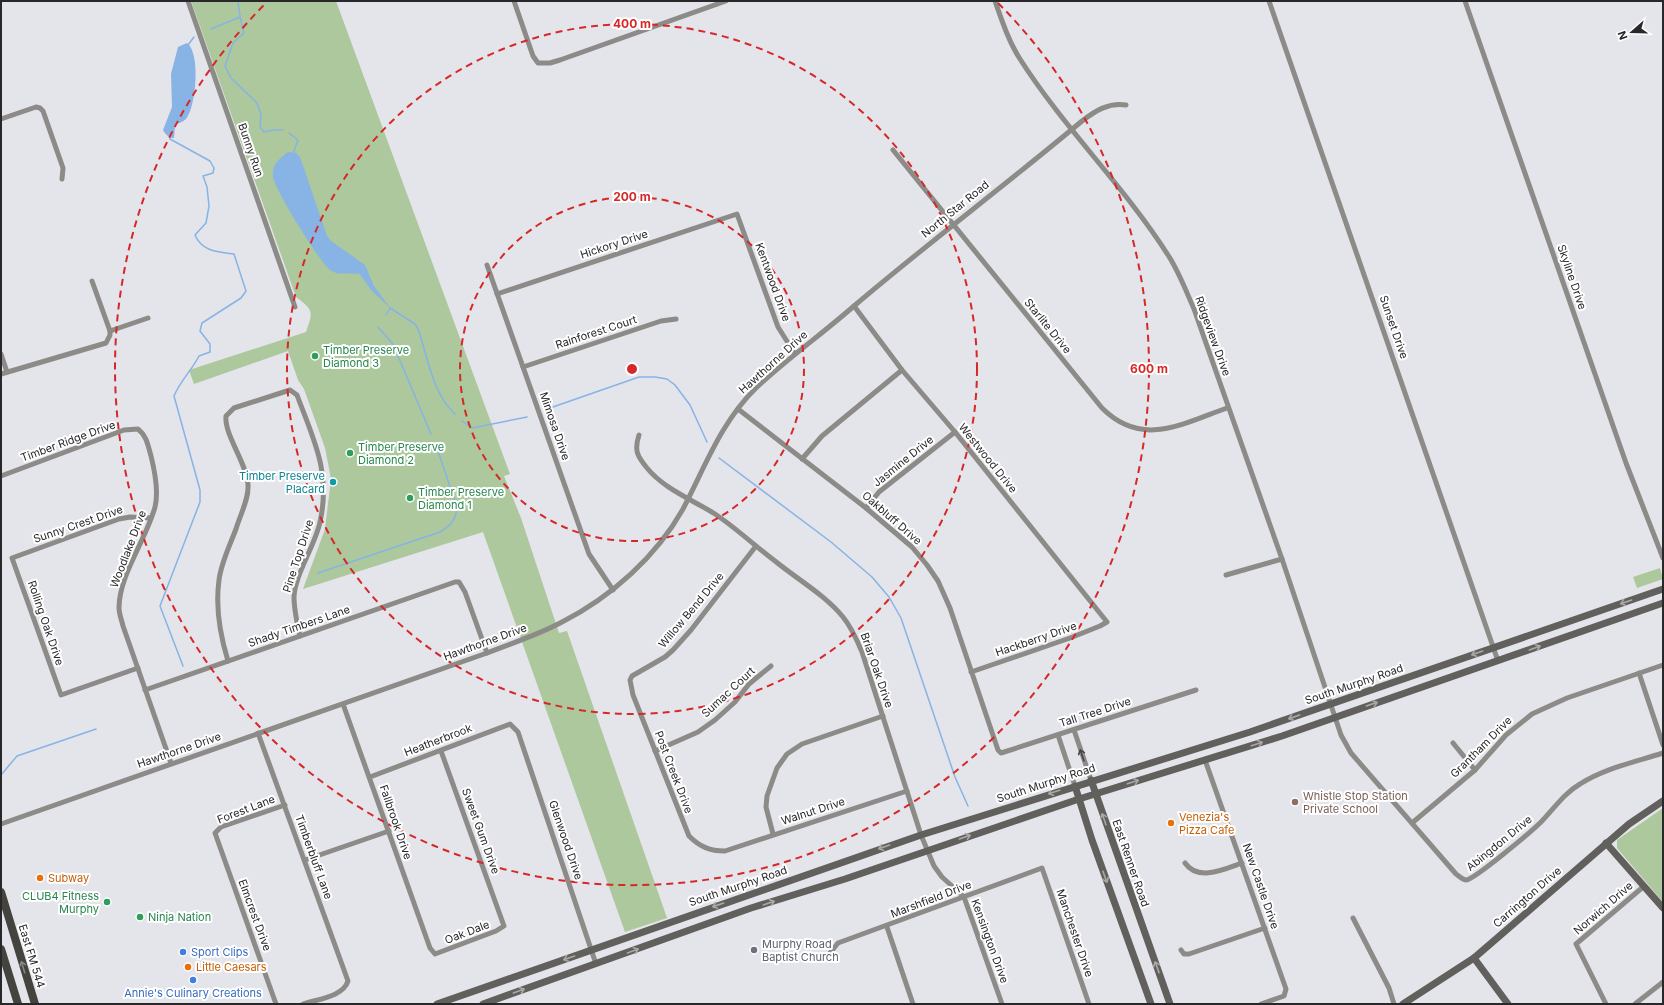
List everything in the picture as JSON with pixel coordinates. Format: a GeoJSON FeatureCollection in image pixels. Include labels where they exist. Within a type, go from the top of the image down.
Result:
{"type":"FeatureCollection","features":[{"type":"Feature","properties":{"kind":"main road","name":"South Murphy Road"},"geometry":{"type":"LineString","coordinates":[[438,1004],[921,835],[1091,780],[1250,732],[1663,589]]}},
{"type":"Feature","properties":{"kind":"main road"},"geometry":{"type":"LineString","coordinates":[[483,1004],[786,897],[845,879],[928,849],[1079,799],[1205,760],[1335,717],[1663,603]]}},
{"type":"Feature","properties":{"kind":"main road","name":"East Renner Road"},"geometry":{"type":"LineString","coordinates":[[1091,780],[1170,1004]]}},
{"type":"Feature","properties":{"kind":"main road"},"geometry":{"type":"LineString","coordinates":[[1075,786],[1151,1004]]}},
{"type":"Feature","properties":{"kind":"main road","name":"Carrington Drive"},"geometry":{"type":"LineString","coordinates":[[1403,1004],[1474,958],[1606,843],[1629,824],[1663,801]]}},
{"type":"Feature","properties":{"kind":"main road"},"geometry":{"type":"LineString","coordinates":[[1606,843],[1663,908]]}},
{"type":"Feature","properties":{"kind":"main road"},"geometry":{"type":"LineString","coordinates":[[782,883],[786,897]]}},
{"type":"Feature","properties":{"kind":"main road","name":"East FM 544"},"geometry":{"type":"LineString","coordinates":[[1,892],[35,1004]]}},
{"type":"Feature","properties":{"kind":"main road"},"geometry":{"type":"LineString","coordinates":[[1,949],[18,1004]]}},
{"type":"Feature","properties":{"kind":"main road"},"geometry":{"type":"LineString","coordinates":[[1474,958],[1508,1004]]}},
{"type":"Feature","properties":{"kind":"street","name":"Bunny Run"},"geometry":{"type":"LineString","coordinates":[[188,1],[295,307]]}},
{"type":"Feature","properties":{"kind":"street"},"geometry":{"type":"LineString","coordinates":[[514,1],[533,56],[538,63],[544,64],[560,60],[726,1]]}},
{"type":"Feature","properties":{"kind":"street","name":"Ridgeview Drive"},"geometry":{"type":"LineString","coordinates":[[995,1],[1020,59],[1071,130],[1153,232],[1169,256],[1194,309],[1282,559],[1335,717]]}},
{"type":"Feature","properties":{"kind":"street","name":"Sunset Drive"},"geometry":{"type":"LineString","coordinates":[[1269,1],[1498,661]]}},
{"type":"Feature","properties":{"kind":"street","name":"Skyline Drive"},"geometry":{"type":"LineString","coordinates":[[1465,1],[1626,463],[1663,558]]}},
{"type":"Feature","properties":{"kind":"street","name":"North Star Road"},"geometry":{"type":"LineString","coordinates":[[854,306],[953,224],[1091,114],[1108,105],[1126,105]]}},
{"type":"Feature","properties":{"kind":"street"},"geometry":{"type":"LineString","coordinates":[[1,120],[36,106],[40,108],[63,168],[62,179]]}},
{"type":"Feature","properties":{"kind":"street","name":"Starlite Drive"},"geometry":{"type":"LineString","coordinates":[[893,150],[1102,408],[1111,417],[1131,428],[1156,431],[1228,408]]}},
{"type":"Feature","properties":{"kind":"street","name":"Hickory Drive"},"geometry":{"type":"LineString","coordinates":[[497,294],[737,214]]}},
{"type":"Feature","properties":{"kind":"street","name":"Kentwood Drive"},"geometry":{"type":"LineString","coordinates":[[737,214],[778,326],[795,354]]}},
{"type":"Feature","properties":{"kind":"street","name":"Mimosa Drive"},"geometry":{"type":"LineString","coordinates":[[487,265],[589,554],[613,590]]}},
{"type":"Feature","properties":{"kind":"street"},"geometry":{"type":"LineString","coordinates":[[1,374],[98,347],[108,341],[110,331],[92,281]]}},
{"type":"Feature","properties":{"kind":"street","name":"Hawthorne Drive"},"geometry":{"type":"LineString","coordinates":[[1,824],[487,653],[562,622],[590,606],[613,590],[651,553],[668,533],[688,499],[714,445],[738,409],[756,388],[854,306]]}},
{"type":"Feature","properties":{"kind":"street","name":"Westwood Drive"},"geometry":{"type":"LineString","coordinates":[[854,306],[902,370],[955,432],[1107,622]]}},
{"type":"Feature","properties":{"kind":"street"},"geometry":{"type":"LineString","coordinates":[[110,331],[148,318]]}},
{"type":"Feature","properties":{"kind":"street","name":"Rainforest Court"},"geometry":{"type":"LineString","coordinates":[[523,367],[661,320],[676,319]]}},
{"type":"Feature","properties":{"kind":"street"},"geometry":{"type":"LineString","coordinates":[[1,354],[7,372]]}},
{"type":"Feature","properties":{"kind":"street"},"geometry":{"type":"LineString","coordinates":[[802,459],[822,436],[902,370]]}},
{"type":"Feature","properties":{"kind":"street","name":"Pine Top Drive"},"geometry":{"type":"LineString","coordinates":[[228,661],[219,627],[219,581],[245,501],[248,485],[244,469],[227,425],[226,416],[234,408],[286,391],[294,391],[297,396],[318,450],[323,479],[320,523],[294,597],[295,615],[300,636]]}},
{"type":"Feature","properties":{"kind":"street","name":"Oakbluff Drive"},"geometry":{"type":"LineString","coordinates":[[738,409],[866,508],[912,547],[927,565],[938,581],[950,608],[998,750],[1001,753]]}},
{"type":"Feature","properties":{"kind":"street","name":"Timber Ridge Drive"},"geometry":{"type":"LineString","coordinates":[[1,476],[124,430],[132,429],[141,432]]}},
{"type":"Feature","properties":{"kind":"street","name":"Woodlake Drive"},"geometry":{"type":"LineString","coordinates":[[141,432],[148,445],[156,474],[156,499],[151,518],[128,571],[119,609],[123,626],[171,763]]}},
{"type":"Feature","properties":{"kind":"street","name":"Jasmine Drive"},"geometry":{"type":"LineString","coordinates":[[866,508],[879,492],[955,432]]}},
{"type":"Feature","properties":{"kind":"street","name":"Briar Oak Drive"},"geometry":{"type":"LineString","coordinates":[[639,435],[635,446],[647,469],[688,499],[716,515],[822,598],[849,625],[862,652],[921,835],[928,849]]}},
{"type":"Feature","properties":{"kind":"street","name":"Sunny Crest Drive"},"geometry":{"type":"LineString","coordinates":[[12,558],[119,519],[130,517],[151,518]]}},
{"type":"Feature","properties":{"kind":"street","name":"Willow Bend Drive"},"geometry":{"type":"LineString","coordinates":[[632,676],[665,657],[673,650],[756,546]]}},
{"type":"Feature","properties":{"kind":"street","name":"Rolling Oak Drive"},"geometry":{"type":"LineString","coordinates":[[12,558],[61,695],[138,668]]}},
{"type":"Feature","properties":{"kind":"street"},"geometry":{"type":"LineString","coordinates":[[1226,576],[1282,559]]}},
{"type":"Feature","properties":{"kind":"street","name":"Shady Timbers Lane"},"geometry":{"type":"LineString","coordinates":[[145,690],[450,583],[459,582],[466,592],[487,653]]}},
{"type":"Feature","properties":{"kind":"street","name":"Hackberry Drive"},"geometry":{"type":"LineString","coordinates":[[971,672],[1070,638],[1107,622]]}},
{"type":"Feature","properties":{"kind":"street","name":"Grantham Drive"},"geometry":{"type":"LineString","coordinates":[[1412,823],[1475,770],[1507,734],[1532,714],[1567,698],[1663,665]]}},
{"type":"Feature","properties":{"kind":"street","name":"Sumac Court"},"geometry":{"type":"LineString","coordinates":[[655,751],[698,732],[715,720],[735,702],[749,684],[771,666]]}},
{"type":"Feature","properties":{"kind":"street"},"geometry":{"type":"LineString","coordinates":[[1639,673],[1663,745]]}},
{"type":"Feature","properties":{"kind":"street","name":"Post Creek Drive"},"geometry":{"type":"LineString","coordinates":[[632,676],[630,682],[632,689],[689,836],[703,848],[714,851],[725,851]]}},
{"type":"Feature","properties":{"kind":"street","name":"Tall Tree Drive"},"geometry":{"type":"LineString","coordinates":[[1001,753],[1196,690]]}},
{"type":"Feature","properties":{"kind":"street","name":"Fallbrook Drive"},"geometry":{"type":"LineString","coordinates":[[343,704],[430,948]]}},
{"type":"Feature","properties":{"kind":"street"},"geometry":{"type":"LineString","coordinates":[[773,834],[766,807],[767,796],[777,768],[787,754],[802,744],[883,716]]}},
{"type":"Feature","properties":{"kind":"street","name":"Abingdon Drive"},"geometry":{"type":"LineString","coordinates":[[1335,717],[1341,735],[1351,753],[1456,874],[1465,880],[1468,880],[1530,832],[1570,790],[1596,775],[1663,753]]}},
{"type":"Feature","properties":{"kind":"street","name":"Heatherbrook"},"geometry":{"type":"LineString","coordinates":[[370,777],[441,751],[506,724],[510,724],[512,726]]}},
{"type":"Feature","properties":{"kind":"street","name":"Glenwood Drive"},"geometry":{"type":"LineString","coordinates":[[512,726],[518,732],[596,964]]}},
{"type":"Feature","properties":{"kind":"street","name":"East Renner Road"},"geometry":{"type":"LineString","coordinates":[[1074,730],[1091,780]]}},
{"type":"Feature","properties":{"kind":"street","name":"Timberbluff Lane"},"geometry":{"type":"LineString","coordinates":[[258,733],[348,977],[346,988],[339,992],[303,1004]]}},
{"type":"Feature","properties":{"kind":"street"},"geometry":{"type":"LineString","coordinates":[[1058,734],[1075,786]]}},
{"type":"Feature","properties":{"kind":"street"},"geometry":{"type":"LineString","coordinates":[[1453,743],[1475,770]]}},
{"type":"Feature","properties":{"kind":"street","name":"Sweet Gum Drive"},"geometry":{"type":"LineString","coordinates":[[441,751],[502,918]]}},
{"type":"Feature","properties":{"kind":"street","name":"New Castle Drive"},"geometry":{"type":"LineString","coordinates":[[1205,760],[1286,989],[1284,996],[1260,1004]]}},
{"type":"Feature","properties":{"kind":"street","name":"Walnut Drive"},"geometry":{"type":"LineString","coordinates":[[725,851],[907,791]]}},
{"type":"Feature","properties":{"kind":"street","name":"Forest Lane"},"geometry":{"type":"LineString","coordinates":[[215,833],[221,828],[285,805]]}},
{"type":"Feature","properties":{"kind":"street"},"geometry":{"type":"LineString","coordinates":[[305,860],[389,831]]}},
{"type":"Feature","properties":{"kind":"street","name":"Elmcrest Drive"},"geometry":{"type":"LineString","coordinates":[[215,833],[276,1004]]}},
{"type":"Feature","properties":{"kind":"street","name":"Kensington Drive"},"geometry":{"type":"LineString","coordinates":[[928,849],[934,866],[942,877],[964,897],[1002,1004]]}},
{"type":"Feature","properties":{"kind":"street"},"geometry":{"type":"LineString","coordinates":[[1185,863],[1193,872],[1205,873],[1242,862]]}},
{"type":"Feature","properties":{"kind":"street","name":"Marshfield Drive"},"geometry":{"type":"LineString","coordinates":[[830,953],[838,943],[1042,868]]}},
{"type":"Feature","properties":{"kind":"street","name":"Manchester Drive"},"geometry":{"type":"LineString","coordinates":[[1042,868],[1089,1004]]}},
{"type":"Feature","properties":{"kind":"street","name":"Norwich Drive"},"geometry":{"type":"LineString","coordinates":[[1606,1004],[1576,944],[1643,886]]}},
{"type":"Feature","properties":{"kind":"street","name":"Oak Dale"},"geometry":{"type":"LineString","coordinates":[[430,948],[436,954],[496,932],[504,926],[502,918]]}},
{"type":"Feature","properties":{"kind":"street"},"geometry":{"type":"LineString","coordinates":[[1353,918],[1389,988],[1394,1004]]}},
{"type":"Feature","properties":{"kind":"street"},"geometry":{"type":"LineString","coordinates":[[887,926],[913,1004]]}},
{"type":"Feature","properties":{"kind":"street"},"geometry":{"type":"LineString","coordinates":[[1181,950],[1184,954],[1189,954],[1265,928]]}},
{"type":"Feature","properties":{"kind":"street"},"geometry":{"type":"LineString","coordinates":[[1635,1004],[1663,982]]}},
{"type":"Feature","properties":{"kind":"green space"},"geometry":{"type":"Polygon","coordinates":[[[191,1],[336,1],[510,474],[504,476],[521,518],[559,633],[567,631],[667,918],[625,932],[483,532],[303,589],[325,529],[331,479],[325,448],[304,389],[298,380],[288,351],[194,384],[189,370],[306,332],[311,316],[306,305],[296,297],[191,1]]]}},
{"type":"Feature","properties":{"kind":"green space"},"geometry":{"type":"Polygon","coordinates":[[[1660,568],[1663,579],[1637,588],[1633,577],[1660,568]]]}},
{"type":"Feature","properties":{"kind":"green space"},"geometry":{"type":"Polygon","coordinates":[[[1663,808],[1663,902],[1617,848],[1617,840],[1663,808]]]}},
{"type":"Feature","properties":{"kind":"water"},"geometry":{"type":"Polygon","coordinates":[[[187,43],[194,57],[196,80],[189,113],[185,120],[175,125],[174,138],[172,138],[167,136],[163,130],[172,107],[171,74],[178,47],[187,43]]]}},
{"type":"Feature","properties":{"kind":"water"},"geometry":{"type":"Polygon","coordinates":[[[288,152],[296,153],[300,157],[327,236],[331,241],[365,265],[374,286],[390,308],[371,290],[360,274],[333,272],[324,264],[316,253],[280,194],[273,176],[275,165],[279,159],[288,152]]]}},
{"type":"Feature","properties":{"kind":"waterway"},"geometry":{"type":"LineString","coordinates":[[211,29],[240,17],[238,1]]}},
{"type":"Feature","properties":{"kind":"waterway"},"geometry":{"type":"LineString","coordinates":[[240,17],[244,33],[233,43],[225,66],[231,78],[257,103],[261,115],[260,127],[264,132],[283,130]]}},
{"type":"Feature","properties":{"kind":"waterway"},"geometry":{"type":"LineString","coordinates":[[188,45],[194,37]]}},
{"type":"Feature","properties":{"kind":"waterway"},"geometry":{"type":"LineString","coordinates":[[289,133],[298,140],[293,154]]}},
{"type":"Feature","properties":{"kind":"waterway"},"geometry":{"type":"LineString","coordinates":[[170,136],[170,139],[210,161],[214,168],[213,173],[203,176],[207,187],[209,206],[206,223],[195,235],[198,241],[206,248],[217,252],[234,254],[246,291],[241,298],[202,323],[200,331],[210,344],[210,352],[199,356],[179,385],[174,396],[200,490],[200,502],[160,606],[183,666]]}},
{"type":"Feature","properties":{"kind":"waterway"},"geometry":{"type":"LineString","coordinates":[[390,308],[415,324],[418,329],[436,385],[441,396],[455,414]]}},
{"type":"Feature","properties":{"kind":"waterway"},"geometry":{"type":"LineString","coordinates":[[386,315],[390,308]]}},
{"type":"Feature","properties":{"kind":"waterway"},"geometry":{"type":"LineString","coordinates":[[378,327],[393,344],[431,434]]}},
{"type":"Feature","properties":{"kind":"waterway"},"geometry":{"type":"LineString","coordinates":[[550,408],[639,377],[667,379],[675,385],[690,405],[707,442]]}},
{"type":"Feature","properties":{"kind":"waterway"},"geometry":{"type":"LineString","coordinates":[[462,421],[472,428],[527,417]]}},
{"type":"Feature","properties":{"kind":"waterway"},"geometry":{"type":"LineString","coordinates":[[318,573],[440,532],[450,524],[454,519],[457,507],[438,451]]}},
{"type":"Feature","properties":{"kind":"waterway"},"geometry":{"type":"LineString","coordinates":[[719,458],[831,542],[872,577],[889,597],[901,618],[955,777],[968,806]]}},
{"type":"Feature","properties":{"kind":"waterway"},"geometry":{"type":"LineString","coordinates":[[1,775],[17,756],[96,729]]}},
{"type":"Feature","properties":{"kind":"place","name":"Timber Preserve Diamond 3"},"geometry":{"type":"Point","coordinates":[315,356]}},
{"type":"Feature","properties":{"kind":"place","name":"Timber Preserve Diamond 2"},"geometry":{"type":"Point","coordinates":[350,453]}},
{"type":"Feature","properties":{"kind":"place","name":"Timber Preserve Placard"},"geometry":{"type":"Point","coordinates":[333,482]}},
{"type":"Feature","properties":{"kind":"place","name":"Timber Preserve Diamond 1"},"geometry":{"type":"Point","coordinates":[410,498]}},
{"type":"Feature","properties":{"kind":"place","name":"Whistle Stop Station Private School"},"geometry":{"type":"Point","coordinates":[1295,802]}},
{"type":"Feature","properties":{"kind":"place","name":"Venezia's Pizza Cafe"},"geometry":{"type":"Point","coordinates":[1171,823]}},
{"type":"Feature","properties":{"kind":"place","name":"Subway"},"geometry":{"type":"Point","coordinates":[40,878]}},
{"type":"Feature","properties":{"kind":"place","name":"CLUB4 Fitness Murphy"},"geometry":{"type":"Point","coordinates":[107,902]}},
{"type":"Feature","properties":{"kind":"place","name":"Ninja Nation"},"geometry":{"type":"Point","coordinates":[140,917]}},
{"type":"Feature","properties":{"kind":"place","name":"Murphy Road Baptist Church"},"geometry":{"type":"Point","coordinates":[754,950]}},
{"type":"Feature","properties":{"kind":"place","name":"Sport Clips"},"geometry":{"type":"Point","coordinates":[183,952]}},
{"type":"Feature","properties":{"kind":"place","name":"Little Caesars"},"geometry":{"type":"Point","coordinates":[188,967]}},
{"type":"Feature","properties":{"kind":"place","name":"Annie's Culinary Creations"},"geometry":{"type":"Point","coordinates":[193,980]}}]}
